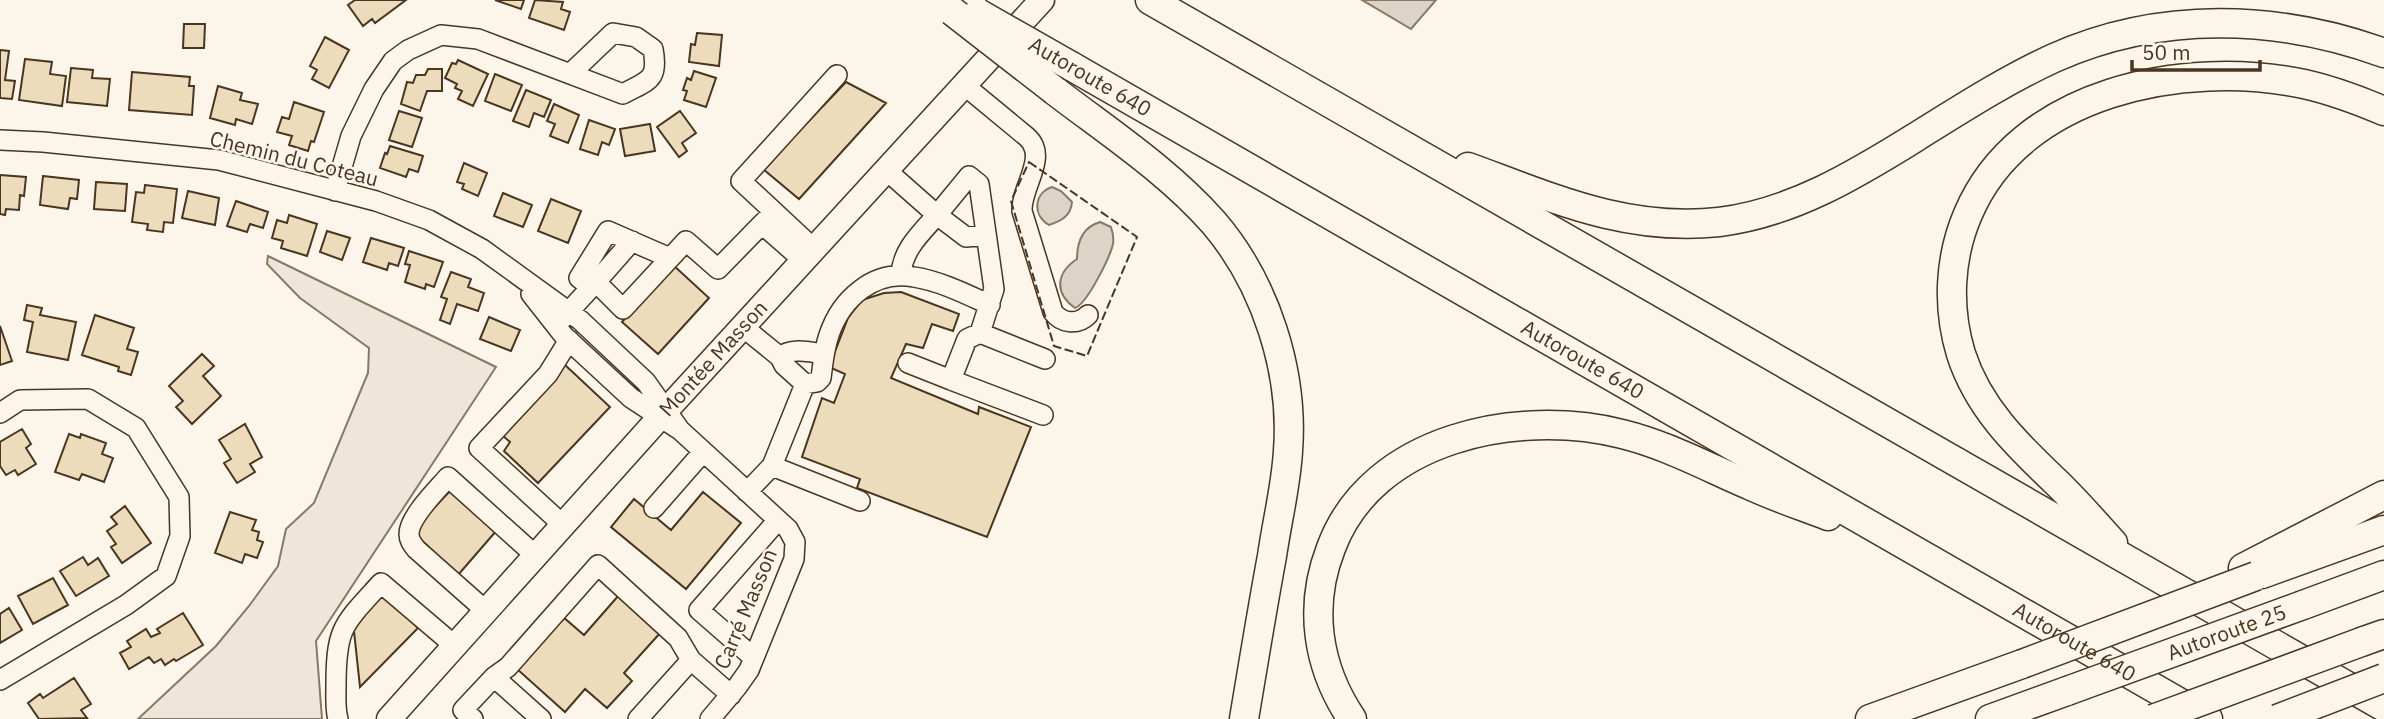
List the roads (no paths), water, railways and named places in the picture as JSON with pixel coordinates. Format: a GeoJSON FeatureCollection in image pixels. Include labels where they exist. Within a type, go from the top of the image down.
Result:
{"type":"FeatureCollection","features":[{"type":"Feature","properties":{"kind":"highway"},"geometry":{"type":"LineString","coordinates":[[1150,0],[2384,707]]}},
{"type":"Feature","properties":{"kind":"highway"},"geometry":{"type":"LineString","coordinates":[[951,3],[1182,191],[1214,224],[1239,259],[1255,288],[1274,338],[1285,383],[1289,450],[1244,719]]}},
{"type":"Feature","properties":{"kind":"highway","name":"Autoroute 640"},"geometry":{"type":"LineString","coordinates":[[951,3],[1071,66],[2208,719]]}},
{"type":"Feature","properties":{"kind":"highway"},"geometry":{"type":"LineString","coordinates":[[1397,142],[1571,205],[1612,217],[1652,223],[1717,222],[1772,210],[1829,187],[2014,78],[2056,58],[2113,38],[2178,25],[2237,23],[2313,32],[2384,53]]}},
{"type":"Feature","properties":{"kind":"highway"},"geometry":{"type":"LineString","coordinates":[[2132,563],[2011,438],[1990,411],[1966,368],[1954,321],[1953,271],[1959,237],[1977,196],[2007,155],[2041,126],[2081,105],[2142,86],[2197,78],[2268,79],[2322,89],[2384,111]]}},
{"type":"Feature","properties":{"kind":"highway"},"geometry":{"type":"LineString","coordinates":[[1352,719],[1328,672],[1319,640],[1318,605],[1327,558],[1347,516],[1368,490],[1412,457],[1446,442],[1485,432],[1526,426],[1563,425],[1610,431],[1673,451],[1749,485],[1911,547]]}},
{"type":"Feature","properties":{"kind":"highway"},"geometry":{"type":"LineString","coordinates":[[1871,719],[2181,603],[2250,572],[2384,495]]}},
{"type":"Feature","properties":{"kind":"highway"},"geometry":{"type":"LineString","coordinates":[[2250,572],[2384,530]]}},
{"type":"Feature","properties":{"kind":"highway","name":"Autoroute 25"},"geometry":{"type":"LineString","coordinates":[[1990,719],[2384,575]]}},
{"type":"Feature","properties":{"kind":"highway"},"geometry":{"type":"LineString","coordinates":[[2154,719],[2374,638]]}},
{"type":"Feature","properties":{"kind":"highway"},"geometry":{"type":"LineString","coordinates":[[2277,719],[2384,678]]}},
{"type":"Feature","properties":{"kind":"main road","name":"Montée Masson"},"geometry":{"type":"LineString","coordinates":[[396,716],[563,525],[669,419],[743,327],[1042,0]]}},
{"type":"Feature","properties":{"kind":"street"},"geometry":{"type":"LineString","coordinates":[[335,191],[351,136],[374,89],[393,61],[408,50],[441,35],[478,38],[570,74]]}},
{"type":"Feature","properties":{"kind":"street"},"geometry":{"type":"LineString","coordinates":[[809,255],[768,218],[741,181],[837,75]]}},
{"type":"Feature","properties":{"kind":"street"},"geometry":{"type":"LineString","coordinates":[[964,85],[1027,137],[1034,146],[1036,158],[1023,195],[1022,211],[1053,312],[1057,317],[1071,322],[1084,319],[1088,315]]}},
{"type":"Feature","properties":{"kind":"street","name":"Chemin du Coteau"},"geometry":{"type":"LineString","coordinates":[[0,140],[219,160],[376,201],[440,225],[482,249],[517,276],[631,398],[669,419]]}},
{"type":"Feature","properties":{"kind":"street"},"geometry":{"type":"LineString","coordinates":[[886,170],[965,237],[986,236]]}},
{"type":"Feature","properties":{"kind":"street"},"geometry":{"type":"LineString","coordinates":[[901,275],[901,262],[905,254],[969,176],[979,184],[994,289],[980,333],[967,339],[951,380]]}},
{"type":"Feature","properties":{"kind":"street"},"geometry":{"type":"LineString","coordinates":[[593,285],[623,309],[686,241],[718,269],[768,218]]}},
{"type":"Feature","properties":{"kind":"street"},"geometry":{"type":"LineString","coordinates":[[563,525],[479,448],[548,374],[564,326],[593,285],[632,241],[670,258]]}},
{"type":"Feature","properties":{"kind":"street"},"geometry":{"type":"LineString","coordinates":[[805,384],[817,382],[821,377],[824,354],[832,328],[855,293],[875,281],[901,275],[934,282],[990,305]]}},
{"type":"Feature","properties":{"kind":"street","name":"Chemin du Coteau"},"geometry":{"type":"LineString","coordinates":[[564,326],[646,382],[669,419]]}},
{"type":"Feature","properties":{"kind":"street"},"geometry":{"type":"LineString","coordinates":[[743,327],[780,357],[784,365],[805,384]]}},
{"type":"Feature","properties":{"kind":"street"},"geometry":{"type":"LineString","coordinates":[[980,333],[1045,359]]}},
{"type":"Feature","properties":{"kind":"street"},"geometry":{"type":"LineString","coordinates":[[780,357],[794,351],[824,354]]}},
{"type":"Feature","properties":{"kind":"street"},"geometry":{"type":"LineString","coordinates":[[908,363],[1042,415]]}},
{"type":"Feature","properties":{"kind":"street"},"geometry":{"type":"LineString","coordinates":[[747,492],[772,466],[805,384]]}},
{"type":"Feature","properties":{"kind":"street"},"geometry":{"type":"LineString","coordinates":[[0,412],[20,400],[88,399],[136,428],[179,497],[180,536],[166,576],[126,605],[0,680]]}},
{"type":"Feature","properties":{"kind":"street","name":"Carré Masson"},"geometry":{"type":"LineString","coordinates":[[669,419],[792,534],[796,550],[791,569],[744,679],[710,719]]}},
{"type":"Feature","properties":{"kind":"street"},"geometry":{"type":"LineString","coordinates":[[654,508],[703,452]]}},
{"type":"Feature","properties":{"kind":"street"},"geometry":{"type":"LineString","coordinates":[[772,466],[860,501]]}},
{"type":"Feature","properties":{"kind":"street"},"geometry":{"type":"LineString","coordinates":[[486,611],[410,541],[410,527],[415,517],[448,477],[536,556]]}},
{"type":"Feature","properties":{"kind":"street"},"geometry":{"type":"LineString","coordinates":[[754,658],[699,611],[778,520]]}},
{"type":"Feature","properties":{"kind":"street"},"geometry":{"type":"LineString","coordinates":[[472,719],[463,710],[494,677],[508,667],[598,565],[678,638],[691,660],[731,695]]}},
{"type":"Feature","properties":{"kind":"street"},"geometry":{"type":"LineString","coordinates":[[338,719],[336,661],[342,630],[347,620],[381,583],[455,646]]}},
{"type":"Feature","properties":{"kind":"street"},"geometry":{"type":"LineString","coordinates":[[638,719],[691,660]]}},
{"type":"Feature","properties":{"kind":"street"},"geometry":{"type":"LineString","coordinates":[[494,677],[541,719]]}}]}
